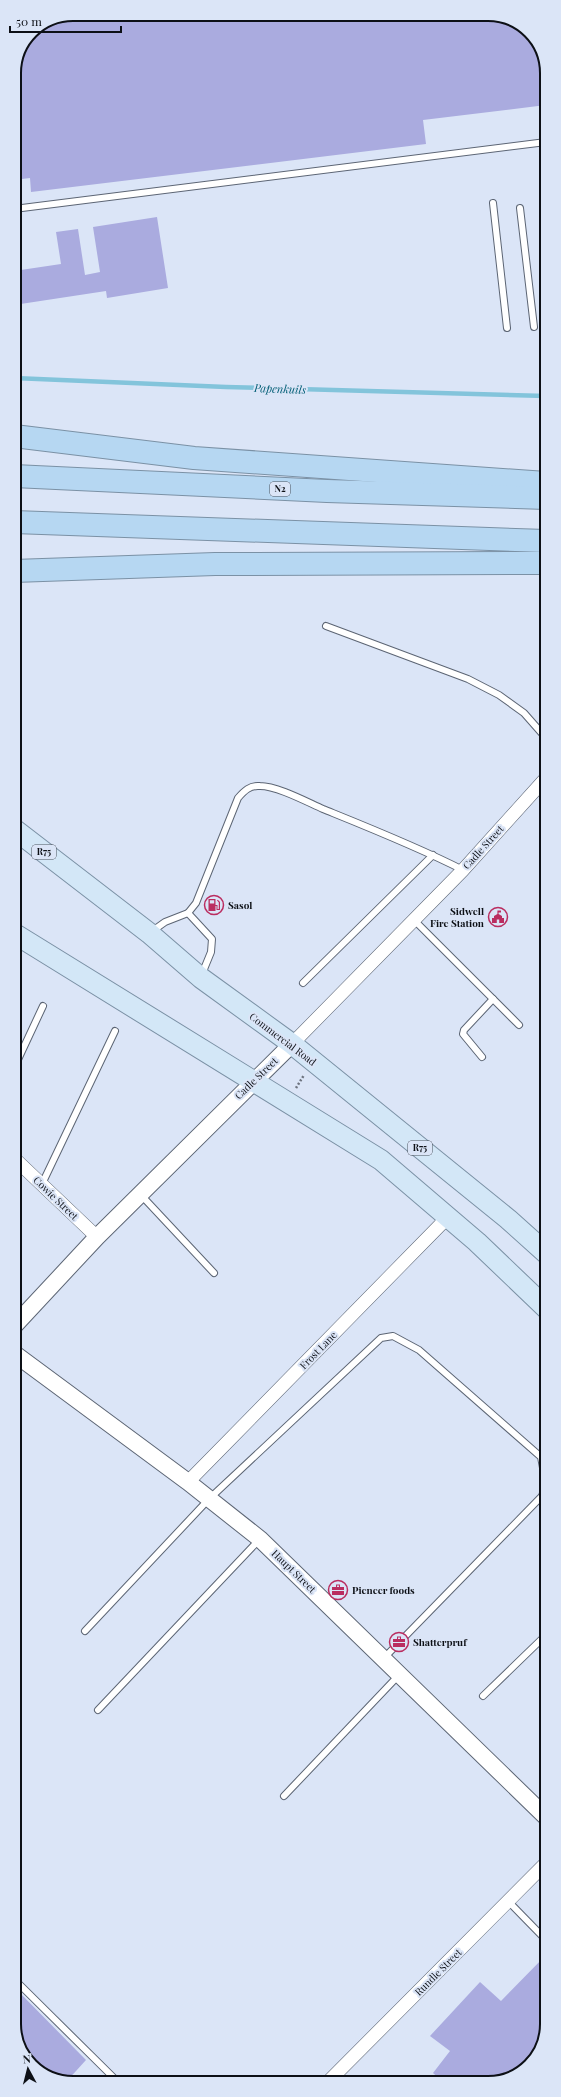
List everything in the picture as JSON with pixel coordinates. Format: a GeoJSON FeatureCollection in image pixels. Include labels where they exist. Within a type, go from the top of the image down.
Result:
{"type":"FeatureCollection","features":[{"type":"Feature","properties":{"kind":"highway"},"geometry":{"type":"LineString","coordinates":[[21,437],[202,458],[540,483]]}},
{"type":"Feature","properties":{"kind":"highway","name":"N2"},"geometry":{"type":"LineString","coordinates":[[21,476],[327,491],[540,498]]}},
{"type":"Feature","properties":{"kind":"highway"},"geometry":{"type":"LineString","coordinates":[[21,522],[540,541]]}},
{"type":"Feature","properties":{"kind":"highway"},"geometry":{"type":"LineString","coordinates":[[21,571],[215,564],[540,563]]}},
{"type":"Feature","properties":{"kind":"main road","name":"Commercial Road"},"geometry":{"type":"LineString","coordinates":[[21,835],[149,933],[201,978],[292,1044],[508,1219],[540,1248]]}},
{"type":"Feature","properties":{"kind":"main road"},"geometry":{"type":"LineString","coordinates":[[21,938],[381,1160],[447,1218],[477,1242],[540,1302]]}},
{"type":"Feature","properties":{"kind":"street","name":"Cadle Street"},"geometry":{"type":"LineString","coordinates":[[21,1319],[140,1193],[292,1044],[463,870],[540,785]]}},
{"type":"Feature","properties":{"kind":"street","name":"Cowie Street"},"geometry":{"type":"LineString","coordinates":[[21,1165],[97,1237]]}},
{"type":"Feature","properties":{"kind":"street","name":"Frost Lane"},"geometry":{"type":"LineString","coordinates":[[188,1482],[447,1218]]}},
{"type":"Feature","properties":{"kind":"street","name":"Haupt Street"},"geometry":{"type":"LineString","coordinates":[[21,1358],[188,1482],[260,1539],[540,1811]]}},
{"type":"Feature","properties":{"kind":"street","name":"Rundle Street"},"geometry":{"type":"LineString","coordinates":[[334,2076],[540,1869]]}},
{"type":"Feature","properties":{"kind":"lane"},"geometry":{"type":"LineString","coordinates":[[21,208],[540,143]]}},
{"type":"Feature","properties":{"kind":"lane"},"geometry":{"type":"LineString","coordinates":[[493,203],[507,328]]}},
{"type":"Feature","properties":{"kind":"lane"},"geometry":{"type":"LineString","coordinates":[[520,208],[534,327]]}},
{"type":"Feature","properties":{"kind":"lane"},"geometry":{"type":"LineString","coordinates":[[326,626],[468,679],[499,695],[524,713],[540,731]]}},
{"type":"Feature","properties":{"kind":"lane"},"geometry":{"type":"LineString","coordinates":[[149,933],[165,922],[188,913],[196,903],[238,798],[248,788],[254,786],[270,788],[302,800],[433,855],[463,870]]}},
{"type":"Feature","properties":{"kind":"lane"},"geometry":{"type":"LineString","coordinates":[[303,983],[433,855]]}},
{"type":"Feature","properties":{"kind":"lane"},"geometry":{"type":"LineString","coordinates":[[188,913],[208,933],[212,943],[208,964],[201,978]]}},
{"type":"Feature","properties":{"kind":"lane"},"geometry":{"type":"LineString","coordinates":[[414,920],[518,1025]]}},
{"type":"Feature","properties":{"kind":"lane"},"geometry":{"type":"LineString","coordinates":[[482,1057],[463,1034],[464,1030],[493,999]]}},
{"type":"Feature","properties":{"kind":"lane"},"geometry":{"type":"LineString","coordinates":[[21,1053],[43,1006]]}},
{"type":"Feature","properties":{"kind":"lane"},"geometry":{"type":"LineString","coordinates":[[42,1184],[115,1031]]}},
{"type":"Feature","properties":{"kind":"lane"},"geometry":{"type":"LineString","coordinates":[[140,1193],[214,1273]]}},
{"type":"Feature","properties":{"kind":"lane"},"geometry":{"type":"LineString","coordinates":[[85,1631],[209,1498],[381,1338],[394,1336],[419,1350],[540,1455]]}},
{"type":"Feature","properties":{"kind":"lane"},"geometry":{"type":"LineString","coordinates":[[384,1658],[540,1498]]}},
{"type":"Feature","properties":{"kind":"lane"},"geometry":{"type":"LineString","coordinates":[[98,1710],[260,1539]]}},
{"type":"Feature","properties":{"kind":"lane"},"geometry":{"type":"LineString","coordinates":[[483,1696],[540,1641]]}},
{"type":"Feature","properties":{"kind":"lane"},"geometry":{"type":"LineString","coordinates":[[284,1796],[400,1674]]}},
{"type":"Feature","properties":{"kind":"lane"},"geometry":{"type":"LineString","coordinates":[[508,1901],[540,1934]]}},
{"type":"Feature","properties":{"kind":"lane"},"geometry":{"type":"LineString","coordinates":[[21,1986],[112,2076]]}},
{"type":"Feature","properties":{"kind":"path"},"geometry":{"type":"LineString","coordinates":[[286,1101],[314,1062]]}},
{"type":"Feature","properties":{"kind":"building"},"geometry":{"type":"Polygon","coordinates":[[[491,21],[508,25],[522,34],[533,47],[539,63],[540,106],[423,120],[426,144],[31,192],[30,178],[21,179],[22,63],[25,53],[36,36],[53,25],[63,22],[491,21]]]}},
{"type":"Feature","properties":{"kind":"building"},"geometry":{"type":"Polygon","coordinates":[[[157,217],[168,288],[107,298],[106,291],[21,304],[21,270],[61,264],[56,232],[78,229],[85,275],[100,272],[93,227],[157,217]]]}},
{"type":"Feature","properties":{"kind":"building"},"geometry":{"type":"Polygon","coordinates":[[[540,1961],[540,2031],[533,2050],[527,2058],[514,2069],[498,2075],[436,2076],[433,2073],[450,2051],[430,2036],[480,1982],[501,2001],[540,1961]]]}},
{"type":"Feature","properties":{"kind":"building"},"geometry":{"type":"Polygon","coordinates":[[[21,1994],[86,2060],[71,2076],[59,2074],[48,2070],[48,2049],[28,2049],[22,2034],[21,1994]]]}},
{"type":"Feature","properties":{"kind":"waterway","name":"Papenkuils"},"geometry":{"type":"LineString","coordinates":[[21,378],[226,387],[540,396]]}},
{"type":"Feature","properties":{"kind":"place","name":"Sasol"},"geometry":{"type":"Point","coordinates":[214,905]}},
{"type":"Feature","properties":{"kind":"place","name":"Sidwell Fire Station"},"geometry":{"type":"Point","coordinates":[498,917]}},
{"type":"Feature","properties":{"kind":"place","name":"Pieneer foods"},"geometry":{"type":"Point","coordinates":[338,1590]}},
{"type":"Feature","properties":{"kind":"place","name":"Shatterpruf"},"geometry":{"type":"Point","coordinates":[399,1642]}}]}
